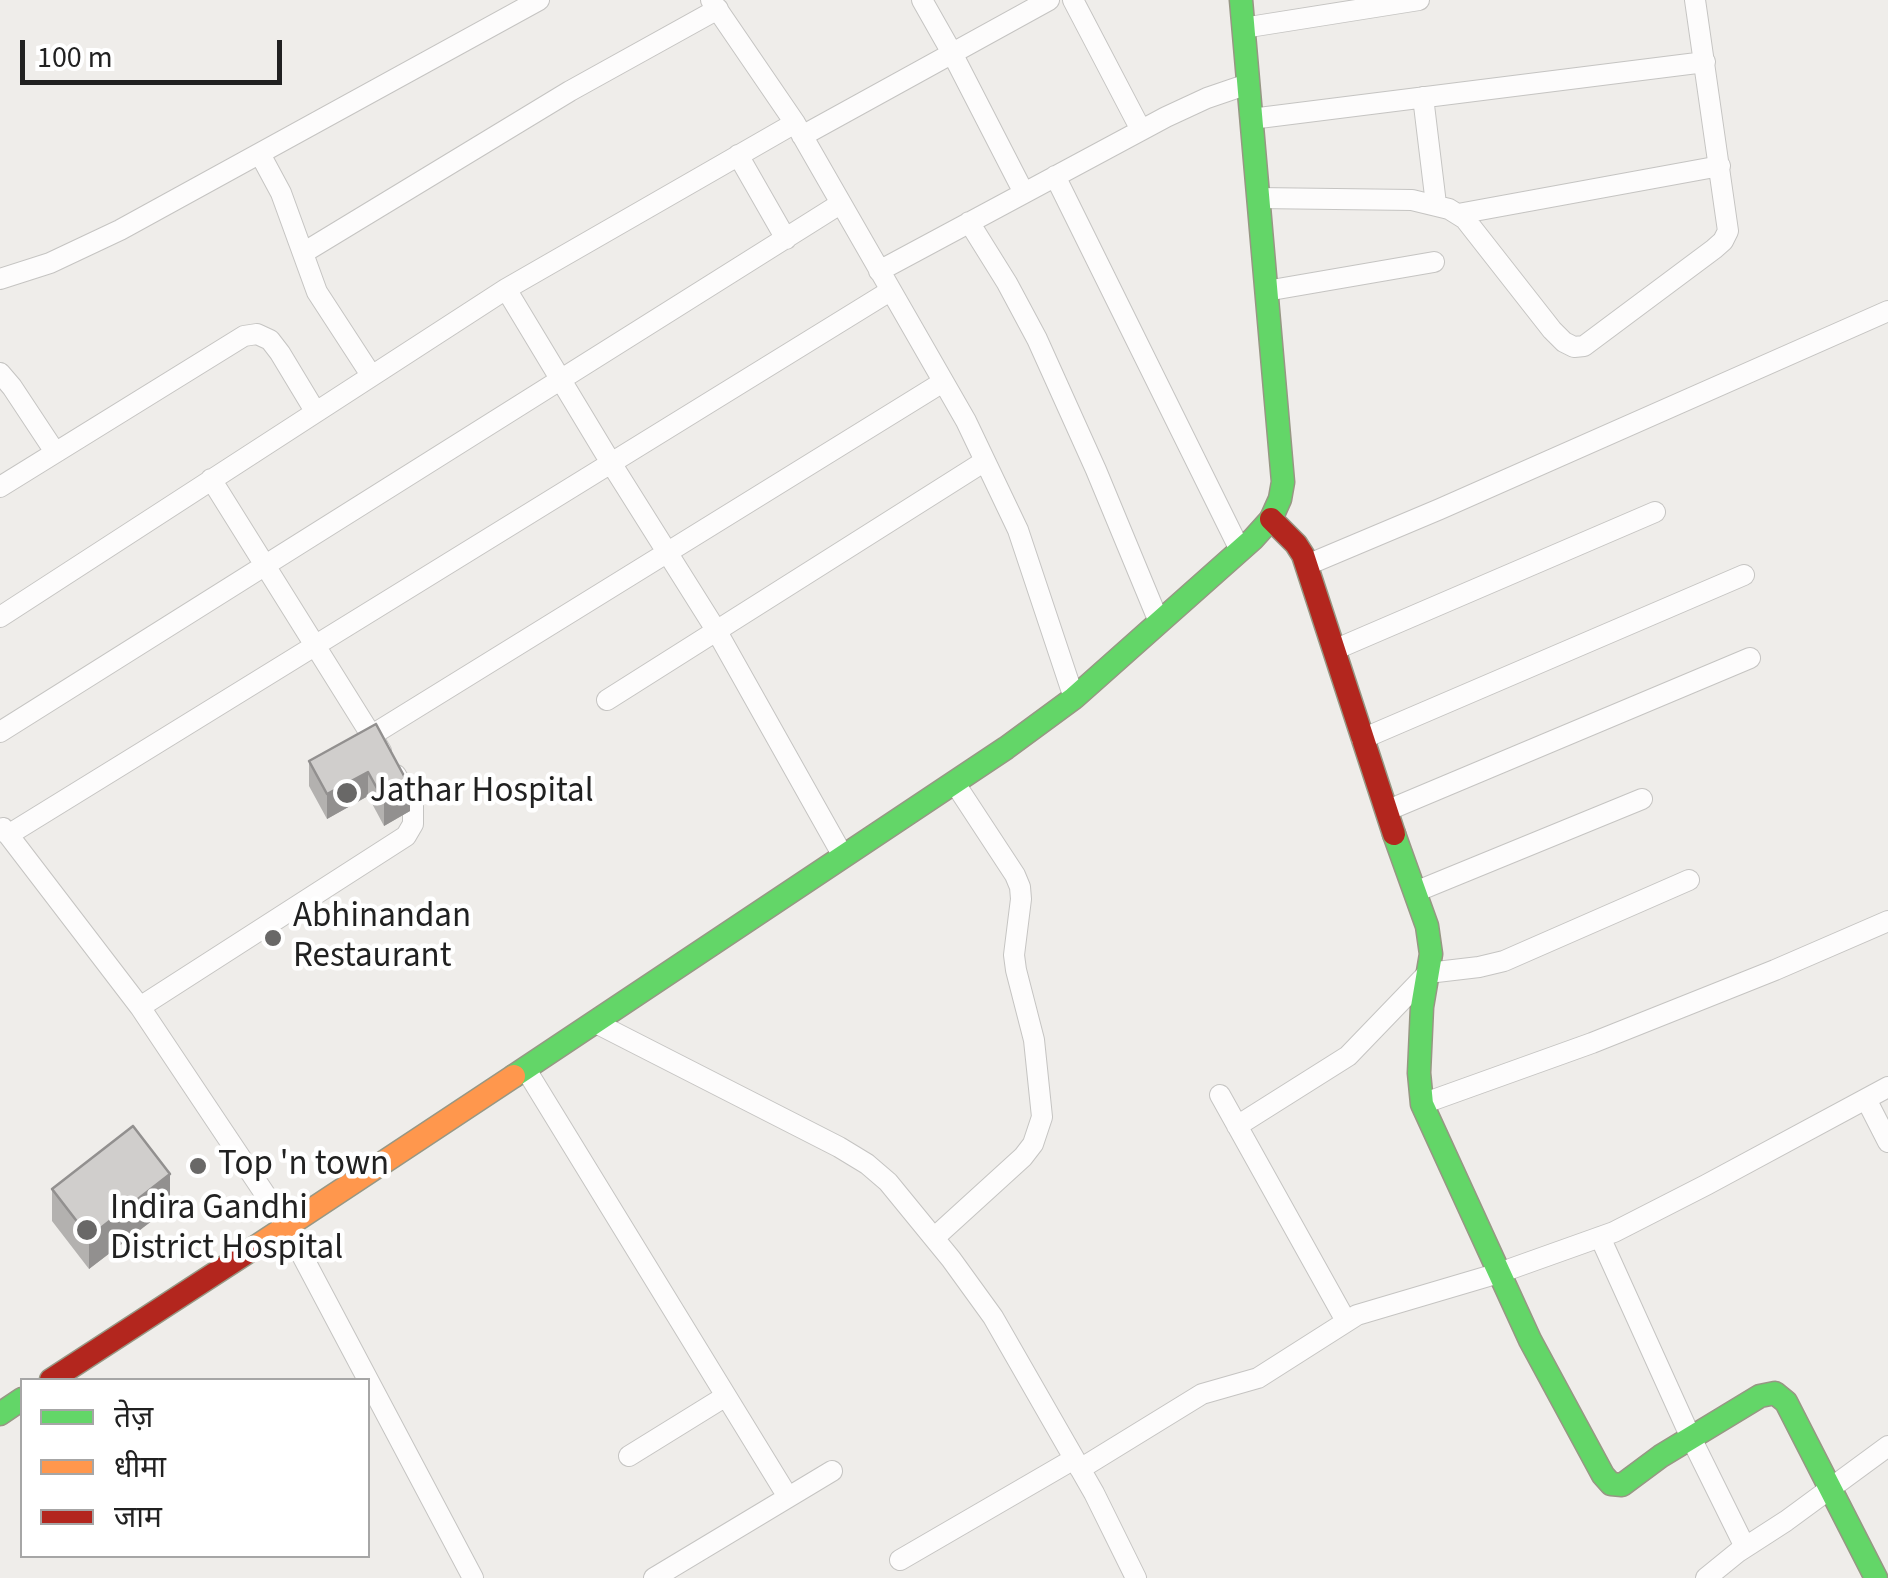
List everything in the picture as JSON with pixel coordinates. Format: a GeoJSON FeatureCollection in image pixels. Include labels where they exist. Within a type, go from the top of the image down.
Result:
{"type":"FeatureCollection","features":[{"type":"Feature","properties":{"kind":"street"},"geometry":{"type":"LineString","coordinates":[[0,279],[81,250],[538,0]]}},
{"type":"Feature","properties":{"kind":"street"},"geometry":{"type":"LineString","coordinates":[[922,0],[1024,193]]}},
{"type":"Feature","properties":{"kind":"street"},"geometry":{"type":"LineString","coordinates":[[0,617],[506,288],[738,155],[798,130],[1048,0]]}},
{"type":"Feature","properties":{"kind":"street"},"geometry":{"type":"LineString","coordinates":[[1073,0],[1141,130]]}},
{"type":"Feature","properties":{"kind":"street"},"geometry":{"type":"LineString","coordinates":[[54,1378],[1006,748],[1074,698],[1270,519],[1283,482],[1241,0]]}},
{"type":"Feature","properties":{"kind":"street"},"geometry":{"type":"LineString","coordinates":[[1243,28],[1419,0]]}},
{"type":"Feature","properties":{"kind":"street"},"geometry":{"type":"LineString","coordinates":[[1258,198],[1412,200],[1436,204],[1465,219],[1564,342],[1584,346],[1723,241],[1728,231],[1695,0]]}},
{"type":"Feature","properties":{"kind":"street"},"geometry":{"type":"LineString","coordinates":[[303,253],[714,4],[798,130],[966,421],[1021,539],[1074,698]]}},
{"type":"Feature","properties":{"kind":"street"},"geometry":{"type":"LineString","coordinates":[[1251,119],[1705,62]]}},
{"type":"Feature","properties":{"kind":"street"},"geometry":{"type":"LineString","coordinates":[[879,271],[1188,106],[1248,84]]}},
{"type":"Feature","properties":{"kind":"street"},"geometry":{"type":"LineString","coordinates":[[1424,97],[1436,204]]}},
{"type":"Feature","properties":{"kind":"street"},"geometry":{"type":"LineString","coordinates":[[260,154],[280,193],[316,292],[372,376]]}},
{"type":"Feature","properties":{"kind":"street"},"geometry":{"type":"LineString","coordinates":[[738,155],[786,238]]}},
{"type":"Feature","properties":{"kind":"street"},"geometry":{"type":"LineString","coordinates":[[1458,214],[1720,166]]}},
{"type":"Feature","properties":{"kind":"street"},"geometry":{"type":"LineString","coordinates":[[1055,176],[1240,550]]}},
{"type":"Feature","properties":{"kind":"street"},"geometry":{"type":"LineString","coordinates":[[0,732],[840,204]]}},
{"type":"Feature","properties":{"kind":"street"},"geometry":{"type":"LineString","coordinates":[[969,222],[1037,339],[1159,622]]}},
{"type":"Feature","properties":{"kind":"street"},"geometry":{"type":"LineString","coordinates":[[1266,291],[1434,262]]}},
{"type":"Feature","properties":{"kind":"street"},"geometry":{"type":"LineString","coordinates":[[506,288],[716,630],[843,856]]}},
{"type":"Feature","properties":{"kind":"street"},"geometry":{"type":"LineString","coordinates":[[367,1378],[287,1227],[140,1006],[4,830],[317,645],[890,291]]}},
{"type":"Feature","properties":{"kind":"street"},"geometry":{"type":"LineString","coordinates":[[1307,565],[1888,310]]}},
{"type":"Feature","properties":{"kind":"street"},"geometry":{"type":"LineString","coordinates":[[0,487],[244,336],[257,334],[270,340],[316,412]]}},
{"type":"Feature","properties":{"kind":"street"},"geometry":{"type":"LineString","coordinates":[[0,373],[55,452]]}},
{"type":"Feature","properties":{"kind":"street"},"geometry":{"type":"LineString","coordinates":[[372,736],[944,382]]}},
{"type":"Feature","properties":{"kind":"street"},"geometry":{"type":"LineString","coordinates":[[607,700],[986,461]]}},
{"type":"Feature","properties":{"kind":"street"},"geometry":{"type":"LineString","coordinates":[[140,1006],[406,836],[413,824],[413,806],[211,479]]}},
{"type":"Feature","properties":{"kind":"street"},"geometry":{"type":"LineString","coordinates":[[1334,650],[1655,512]]}},
{"type":"Feature","properties":{"kind":"street"},"geometry":{"type":"LineString","coordinates":[[1270,519],[1296,544],[1307,565],[1430,940],[1419,1044],[1422,1104],[1499,1273],[1603,1476],[1611,1484],[1631,1481],[1661,1456],[1760,1396],[1775,1393],[1786,1402],[1878,1578],[1888,1573]]}},
{"type":"Feature","properties":{"kind":"street"},"geometry":{"type":"LineString","coordinates":[[1362,739],[1744,575]]}},
{"type":"Feature","properties":{"kind":"street"},"geometry":{"type":"LineString","coordinates":[[1386,812],[1750,658]]}},
{"type":"Feature","properties":{"kind":"street"},"geometry":{"type":"LineString","coordinates":[[934,1238],[1023,1157],[1034,1144],[1042,1116],[1034,1040],[1014,956],[1020,887],[954,782]]}},
{"type":"Feature","properties":{"kind":"street"},"geometry":{"type":"LineString","coordinates":[[1415,892],[1642,798]]}},
{"type":"Feature","properties":{"kind":"street"},"geometry":{"type":"LineString","coordinates":[[1237,1126],[1348,1056],[1428,973],[1479,968],[1504,960],[1689,880]]}},
{"type":"Feature","properties":{"kind":"street"},"geometry":{"type":"LineString","coordinates":[[1422,1104],[1592,1043],[1888,921]]}},
{"type":"Feature","properties":{"kind":"street"},"geometry":{"type":"LineString","coordinates":[[594,1022],[839,1147],[888,1182],[993,1318],[1077,1464],[1136,1578]]}},
{"type":"Feature","properties":{"kind":"street"},"geometry":{"type":"LineString","coordinates":[[525,1068],[788,1497]]}},
{"type":"Feature","properties":{"kind":"street"},"geometry":{"type":"LineString","coordinates":[[900,1560],[1202,1394],[1258,1378],[1346,1321],[1600,1237],[1706,1186],[1888,1087]]}},
{"type":"Feature","properties":{"kind":"street"},"geometry":{"type":"LineString","coordinates":[[1220,1095],[1346,1321]]}},
{"type":"Feature","properties":{"kind":"street"},"geometry":{"type":"LineString","coordinates":[[1866,1099],[1888,1142]]}},
{"type":"Feature","properties":{"kind":"street"},"geometry":{"type":"LineString","coordinates":[[1600,1237],[1744,1547]]}},
{"type":"Feature","properties":{"kind":"street"},"geometry":{"type":"LineString","coordinates":[[370,1384],[473,1578]]}},
{"type":"Feature","properties":{"kind":"street"},"geometry":{"type":"LineString","coordinates":[[629,1456],[726,1396]]}},
{"type":"Feature","properties":{"kind":"street"},"geometry":{"type":"LineString","coordinates":[[1706,1578],[1888,1446]]}},
{"type":"Feature","properties":{"kind":"street"},"geometry":{"type":"LineString","coordinates":[[654,1578],[832,1470]]}},
{"type":"Feature","properties":{"kind":"building"},"geometry":{"type":"Polygon","coordinates":[[[376,724],[410,787],[384,801],[368,772],[327,794],[309,761],[376,724]]]}},
{"type":"Feature","properties":{"kind":"building"},"geometry":{"type":"Polygon","coordinates":[[[133,1126],[170,1174],[89,1237],[52,1189],[133,1126]]]}},
{"type":"Feature","properties":{"kind":"traffic: fast"},"geometry":{"type":"LineString","coordinates":[[514,1076],[1006,748],[1074,698],[1271,519],[1283,482],[1241,0]]}},
{"type":"Feature","properties":{"kind":"traffic: fast"},"geometry":{"type":"LineString","coordinates":[[1394,834],[1427,926],[1431,954],[1422,1007],[1422,1104],[1530,1340],[1603,1475],[1611,1484],[1622,1485],[1661,1456],[1760,1396],[1775,1393],[1786,1402],[1876,1578]]}},
{"type":"Feature","properties":{"kind":"traffic: fast"},"geometry":{"type":"LineString","coordinates":[[0,1414],[20,1400]]}},
{"type":"Feature","properties":{"kind":"traffic: slow"},"geometry":{"type":"LineString","coordinates":[[251,1250],[514,1076]]}},
{"type":"Feature","properties":{"kind":"traffic: jam"},"geometry":{"type":"LineString","coordinates":[[1271,519],[1303,555],[1394,834]]}},
{"type":"Feature","properties":{"kind":"traffic: jam"},"geometry":{"type":"LineString","coordinates":[[54,1378],[251,1250]]}},
{"type":"Feature","properties":{"kind":"place","name":"Jathar Hospital"},"geometry":{"type":"Point","coordinates":[347,793]}},
{"type":"Feature","properties":{"kind":"place","name":"Abhinandan Restaurant"},"geometry":{"type":"Point","coordinates":[273,938]}},
{"type":"Feature","properties":{"kind":"place","name":"Top 'n town"},"geometry":{"type":"Point","coordinates":[198,1166]}},
{"type":"Feature","properties":{"kind":"place","name":"Indira Gandhi District Hospital"},"geometry":{"type":"Point","coordinates":[87,1230]}}]}
